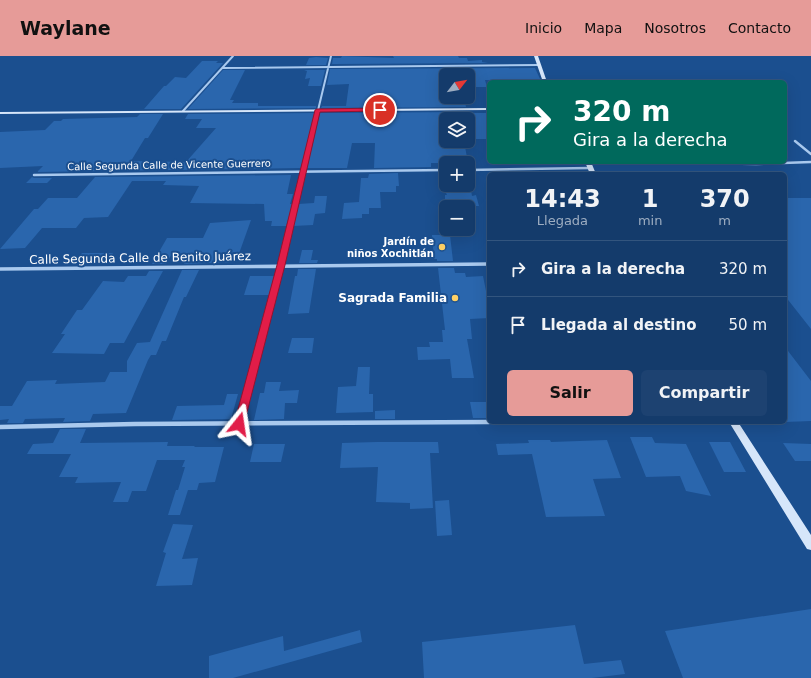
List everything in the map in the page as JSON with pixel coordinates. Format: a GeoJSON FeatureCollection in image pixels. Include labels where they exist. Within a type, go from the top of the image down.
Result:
{"type":"FeatureCollection","features":[{"type":"Feature","properties":{"kind":"street"},"geometry":{"type":"LineString","coordinates":[[183,111],[233,56]]}},
{"type":"Feature","properties":{"kind":"street"},"geometry":{"type":"LineString","coordinates":[[239,424],[281,265],[331,56]]}},
{"type":"Feature","properties":{"kind":"street"},"geometry":{"type":"LineString","coordinates":[[536,57],[544,80]]}},
{"type":"Feature","properties":{"kind":"street"},"geometry":{"type":"LineString","coordinates":[[222,68],[538,65]]}},
{"type":"Feature","properties":{"kind":"street"},"geometry":{"type":"LineString","coordinates":[[0,113],[487,109]]}},
{"type":"Feature","properties":{"kind":"street"},"geometry":{"type":"LineString","coordinates":[[795,141],[811,154]]}},
{"type":"Feature","properties":{"kind":"street"},"geometry":{"type":"LineString","coordinates":[[787,163],[811,162]]}},
{"type":"Feature","properties":{"kind":"street"},"geometry":{"type":"LineString","coordinates":[[589,164],[593,172]]}},
{"type":"Feature","properties":{"kind":"street"},"geometry":{"type":"LineString","coordinates":[[475,170],[590,168]]}},
{"type":"Feature","properties":{"kind":"street","name":"Calle Segunda Calle de Vicente Guerrero"},"geometry":{"type":"LineString","coordinates":[[34,175],[439,170]]}},
{"type":"Feature","properties":{"kind":"street","name":"Calle Segunda Calle de Benito Juárez"},"geometry":{"type":"LineString","coordinates":[[0,269],[487,264]]}},
{"type":"Feature","properties":{"kind":"street"},"geometry":{"type":"LineString","coordinates":[[0,426],[487,422]]}},
{"type":"Feature","properties":{"kind":"street"},"geometry":{"type":"LineString","coordinates":[[734,424],[811,544]]}},
{"type":"Feature","properties":{"kind":"building"},"geometry":{"type":"Polygon","coordinates":[[[342,56],[394,58],[393,56],[458,56],[459,58],[467,58],[468,61],[482,60],[482,62],[488,63],[332,64],[333,58],[341,58],[342,56]]]}},
{"type":"Feature","properties":{"kind":"building"},"geometry":{"type":"Polygon","coordinates":[[[309,58],[328,58],[326,65],[306,65],[309,58]]]}},
{"type":"Feature","properties":{"kind":"building"},"geometry":{"type":"Polygon","coordinates":[[[202,61],[218,61],[216,63],[223,63],[181,109],[144,109],[164,86],[166,86],[175,77],[186,78],[202,61]]]}},
{"type":"Feature","properties":{"kind":"building"},"geometry":{"type":"Polygon","coordinates":[[[439,68],[439,104],[465,104],[466,107],[321,108],[322,106],[346,106],[349,84],[327,85],[330,69],[439,68]]]}},
{"type":"Feature","properties":{"kind":"building"},"geometry":{"type":"Polygon","coordinates":[[[475,68],[535,68],[541,80],[485,80],[487,87],[475,87],[475,68]]]}},
{"type":"Feature","properties":{"kind":"building"},"geometry":{"type":"Polygon","coordinates":[[[223,70],[245,70],[230,100],[234,100],[232,103],[258,103],[258,106],[316,106],[316,108],[188,109],[223,70]]]}},
{"type":"Feature","properties":{"kind":"building"},"geometry":{"type":"Polygon","coordinates":[[[304,70],[325,70],[321,86],[308,86],[310,78],[305,79],[307,71],[304,70]]]}},
{"type":"Feature","properties":{"kind":"building"},"geometry":{"type":"Polygon","coordinates":[[[439,112],[439,148],[465,148],[467,156],[439,156],[439,163],[431,163],[431,167],[374,168],[375,143],[352,143],[347,168],[307,168],[320,113],[439,112]]]}},
{"type":"Feature","properties":{"kind":"building"},"geometry":{"type":"Polygon","coordinates":[[[315,113],[301,168],[37,172],[43,166],[0,168],[0,132],[45,130],[54,121],[61,121],[63,119],[137,117],[140,114],[163,114],[148,138],[145,138],[131,161],[186,162],[216,128],[196,128],[202,119],[185,119],[188,114],[315,113]]]}},
{"type":"Feature","properties":{"kind":"building"},"geometry":{"type":"Polygon","coordinates":[[[475,113],[486,113],[487,139],[475,139],[475,113]]]}},
{"type":"Feature","properties":{"kind":"building"},"geometry":{"type":"Polygon","coordinates":[[[398,173],[399,186],[396,186],[396,192],[380,192],[381,208],[369,208],[369,214],[362,214],[362,218],[342,219],[344,203],[359,202],[361,178],[368,178],[369,174],[398,173]]]}},
{"type":"Feature","properties":{"kind":"building"},"geometry":{"type":"Polygon","coordinates":[[[291,175],[287,194],[293,194],[290,204],[293,204],[286,226],[271,226],[272,221],[265,221],[264,204],[190,203],[199,186],[163,185],[166,181],[132,181],[108,217],[84,218],[76,228],[42,228],[25,248],[0,249],[34,209],[38,209],[48,198],[77,198],[95,177],[291,175]]]}},
{"type":"Feature","properties":{"kind":"building"},"geometry":{"type":"Polygon","coordinates":[[[32,177],[52,178],[47,183],[26,183],[32,177]]]}},
{"type":"Feature","properties":{"kind":"building"},"geometry":{"type":"Polygon","coordinates":[[[471,192],[472,196],[476,195],[479,206],[475,206],[475,200],[445,200],[445,195],[447,195],[446,193],[471,192]]]}},
{"type":"Feature","properties":{"kind":"building"},"geometry":{"type":"Polygon","coordinates":[[[315,196],[327,196],[325,213],[315,214],[313,225],[293,226],[298,204],[314,203],[315,196]]]}},
{"type":"Feature","properties":{"kind":"building"},"geometry":{"type":"Polygon","coordinates":[[[787,198],[811,198],[811,329],[787,299],[787,198]]]}},
{"type":"Feature","properties":{"kind":"building"},"geometry":{"type":"Polygon","coordinates":[[[251,220],[236,262],[184,264],[187,258],[173,252],[166,264],[152,264],[167,238],[203,238],[210,223],[251,220]]]}},
{"type":"Feature","properties":{"kind":"building","name":"Jardín de niños Xochitlán"},"geometry":{"type":"Polygon","coordinates":[[[432,235],[450,236],[453,261],[437,261],[437,259],[434,259],[432,235]]]}},
{"type":"Feature","properties":{"kind":"building"},"geometry":{"type":"Polygon","coordinates":[[[302,250],[313,250],[311,260],[318,260],[317,263],[299,263],[302,250]]]}},
{"type":"Feature","properties":{"kind":"building"},"geometry":{"type":"Polygon","coordinates":[[[82,253],[113,253],[106,264],[74,264],[82,253]]]}},
{"type":"Feature","properties":{"kind":"building"},"geometry":{"type":"Polygon","coordinates":[[[438,268],[454,268],[455,273],[465,273],[466,277],[483,276],[487,296],[487,318],[470,319],[472,339],[467,339],[474,378],[452,378],[450,359],[418,360],[417,347],[430,347],[429,342],[443,342],[442,330],[445,330],[438,268]]]}},
{"type":"Feature","properties":{"kind":"building"},"geometry":{"type":"Polygon","coordinates":[[[298,269],[316,269],[309,313],[288,314],[295,276],[297,276],[298,269]]]}},
{"type":"Feature","properties":{"kind":"building"},"geometry":{"type":"Polygon","coordinates":[[[182,270],[199,270],[186,297],[184,297],[166,341],[162,341],[156,355],[151,355],[148,360],[126,413],[93,414],[90,421],[63,422],[65,418],[25,419],[23,423],[7,423],[9,419],[0,420],[0,406],[12,406],[27,381],[57,380],[55,384],[105,382],[110,372],[127,372],[127,361],[137,343],[150,342],[182,270]]]}},
{"type":"Feature","properties":{"kind":"building"},"geometry":{"type":"Polygon","coordinates":[[[149,271],[163,271],[124,343],[110,343],[104,354],[52,353],[65,334],[61,334],[77,310],[82,310],[103,281],[124,282],[128,276],[146,276],[149,271]]]}},
{"type":"Feature","properties":{"kind":"building"},"geometry":{"type":"Polygon","coordinates":[[[250,276],[274,276],[269,295],[244,295],[250,276]]]}},
{"type":"Feature","properties":{"kind":"building"},"geometry":{"type":"Polygon","coordinates":[[[292,338],[314,338],[312,353],[288,353],[292,338]]]}},
{"type":"Feature","properties":{"kind":"building"},"geometry":{"type":"Polygon","coordinates":[[[787,350],[811,381],[811,421],[787,422],[787,350]]]}},
{"type":"Feature","properties":{"kind":"building"},"geometry":{"type":"Polygon","coordinates":[[[358,367],[370,367],[369,394],[373,394],[373,412],[336,413],[338,387],[356,386],[358,367]]]}},
{"type":"Feature","properties":{"kind":"building"},"geometry":{"type":"Polygon","coordinates":[[[266,382],[281,382],[279,391],[299,390],[297,403],[285,403],[284,419],[254,420],[260,393],[264,393],[266,382]]]}},
{"type":"Feature","properties":{"kind":"building"},"geometry":{"type":"Polygon","coordinates":[[[227,394],[238,394],[231,419],[172,420],[177,406],[224,405],[227,394]]]}},
{"type":"Feature","properties":{"kind":"building"},"geometry":{"type":"Polygon","coordinates":[[[470,402],[487,402],[487,418],[473,418],[470,402]]]}},
{"type":"Feature","properties":{"kind":"building"},"geometry":{"type":"Polygon","coordinates":[[[395,410],[395,419],[375,419],[375,411],[395,410]]]}},
{"type":"Feature","properties":{"kind":"building"},"geometry":{"type":"Polygon","coordinates":[[[60,429],[86,429],[80,443],[168,442],[167,446],[224,447],[215,482],[199,483],[197,490],[188,490],[180,515],[168,515],[176,490],[178,490],[185,467],[182,467],[185,460],[157,460],[146,491],[132,491],[128,502],[113,502],[121,482],[75,483],[78,477],[59,477],[71,454],[27,454],[33,444],[53,443],[60,429]]]}},
{"type":"Feature","properties":{"kind":"building"},"geometry":{"type":"Polygon","coordinates":[[[630,437],[652,437],[655,443],[686,444],[711,496],[686,491],[680,476],[646,477],[630,437]]]}},
{"type":"Feature","properties":{"kind":"building"},"geometry":{"type":"Polygon","coordinates":[[[528,440],[550,440],[551,442],[607,440],[621,478],[593,479],[605,516],[546,517],[532,454],[498,455],[496,444],[529,443],[528,440]]]}},
{"type":"Feature","properties":{"kind":"building"},"geometry":{"type":"Polygon","coordinates":[[[438,442],[439,453],[430,453],[433,508],[410,509],[410,503],[376,502],[378,467],[340,468],[342,443],[438,442]]]}},
{"type":"Feature","properties":{"kind":"building"},"geometry":{"type":"Polygon","coordinates":[[[709,442],[730,442],[746,472],[724,472],[709,442]]]}},
{"type":"Feature","properties":{"kind":"building"},"geometry":{"type":"Polygon","coordinates":[[[783,443],[811,444],[811,461],[795,461],[783,443]]]}},
{"type":"Feature","properties":{"kind":"building"},"geometry":{"type":"Polygon","coordinates":[[[254,444],[285,444],[281,462],[250,462],[254,444]]]}},
{"type":"Feature","properties":{"kind":"building"},"geometry":{"type":"Polygon","coordinates":[[[449,500],[452,535],[437,536],[435,501],[449,500]]]}},
{"type":"Feature","properties":{"kind":"building"},"geometry":{"type":"Polygon","coordinates":[[[173,524],[193,525],[182,559],[198,558],[192,585],[156,586],[166,553],[163,552],[173,524]]]}},
{"type":"Feature","properties":{"kind":"building"},"geometry":{"type":"Polygon","coordinates":[[[811,609],[811,678],[683,678],[665,631],[811,609]]]}},
{"type":"Feature","properties":{"kind":"building"},"geometry":{"type":"Polygon","coordinates":[[[575,625],[584,664],[621,660],[625,674],[592,678],[424,678],[422,642],[575,625]]]}},
{"type":"Feature","properties":{"kind":"building"},"geometry":{"type":"Polygon","coordinates":[[[360,630],[362,642],[233,678],[209,678],[209,656],[283,636],[284,651],[360,630]]]}},
{"type":"Feature","properties":{"kind":"place","name":"Jardín de niños Xochitlán"},"geometry":{"type":"Point","coordinates":[442,247]}},
{"type":"Feature","properties":{"kind":"place","name":"Sagrada Familia"},"geometry":{"type":"Point","coordinates":[455,298]}},
{"type":"Feature","properties":{"kind":"route"},"geometry":{"type":"LineString","coordinates":[[239,424],[281,265],[304,172],[317,110],[380,110]]}}]}
